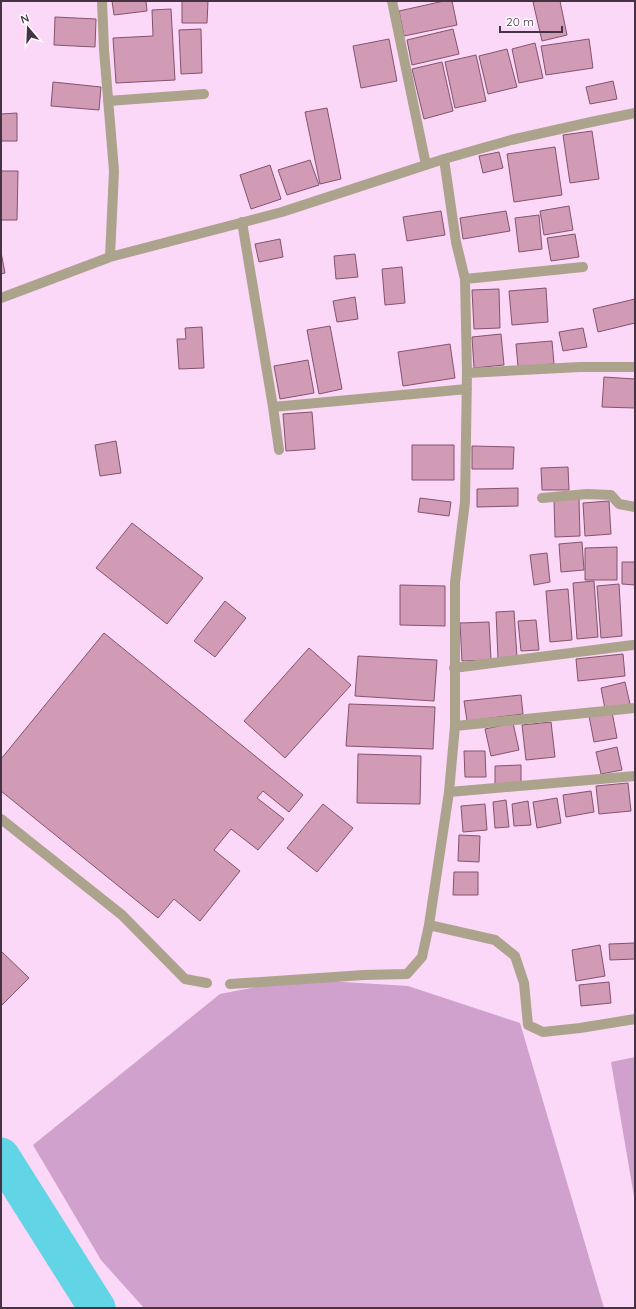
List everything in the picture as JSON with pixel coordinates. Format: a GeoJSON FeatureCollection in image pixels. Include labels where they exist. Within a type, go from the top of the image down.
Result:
{"type":"FeatureCollection","features":[{"type":"Feature","properties":{"kind":"street"},"geometry":{"type":"LineString","coordinates":[[102,1],[114,171],[110,257]]}},
{"type":"Feature","properties":{"kind":"street"},"geometry":{"type":"LineString","coordinates":[[392,1],[426,165]]}},
{"type":"Feature","properties":{"kind":"street"},"geometry":{"type":"LineString","coordinates":[[108,101],[204,94]]}},
{"type":"Feature","properties":{"kind":"street"},"geometry":{"type":"LineString","coordinates":[[1,298],[110,257],[282,212],[444,159],[511,140],[635,114]]}},
{"type":"Feature","properties":{"kind":"street"},"geometry":{"type":"LineString","coordinates":[[230,984],[364,975],[407,974],[422,957],[429,925],[449,792],[455,726],[455,582],[466,502],[467,373],[465,279],[456,242],[444,159]]}},
{"type":"Feature","properties":{"kind":"street"},"geometry":{"type":"LineString","coordinates":[[242,222],[279,450]]}},
{"type":"Feature","properties":{"kind":"street"},"geometry":{"type":"LineString","coordinates":[[465,279],[583,267]]}},
{"type":"Feature","properties":{"kind":"street"},"geometry":{"type":"LineString","coordinates":[[467,373],[635,367]]}},
{"type":"Feature","properties":{"kind":"street"},"geometry":{"type":"LineString","coordinates":[[273,407],[467,389]]}},
{"type":"Feature","properties":{"kind":"street"},"geometry":{"type":"LineString","coordinates":[[542,498],[587,494],[611,495],[619,504],[635,507]]}},
{"type":"Feature","properties":{"kind":"street"},"geometry":{"type":"LineString","coordinates":[[454,668],[633,645]]}},
{"type":"Feature","properties":{"kind":"street"},"geometry":{"type":"LineString","coordinates":[[455,726],[635,708]]}},
{"type":"Feature","properties":{"kind":"street"},"geometry":{"type":"LineString","coordinates":[[449,792],[635,776]]}},
{"type":"Feature","properties":{"kind":"street"},"geometry":{"type":"LineString","coordinates":[[1,818],[122,915],[185,979],[207,983]]}},
{"type":"Feature","properties":{"kind":"street"},"geometry":{"type":"LineString","coordinates":[[429,925],[495,940],[515,956],[524,982],[528,1025],[543,1032],[635,1020]]}},
{"type":"Feature","properties":{"kind":"shaded area"},"geometry":{"type":"Polygon","coordinates":[[[296,979],[408,986],[520,1023],[604,1308],[144,1308],[101,1260],[33,1145],[220,994],[296,979]]]}},
{"type":"Feature","properties":{"kind":"shaded area"},"geometry":{"type":"Polygon","coordinates":[[[635,1057],[635,1202],[611,1062],[635,1057]]]}},
{"type":"Feature","properties":{"kind":"building"},"geometry":{"type":"Polygon","coordinates":[[[112,1],[146,1],[147,11],[114,15],[112,1]]]}},
{"type":"Feature","properties":{"kind":"building"},"geometry":{"type":"Polygon","coordinates":[[[182,1],[208,1],[207,23],[182,23],[182,1]]]}},
{"type":"Feature","properties":{"kind":"building"},"geometry":{"type":"Polygon","coordinates":[[[444,1],[452,1],[457,25],[404,36],[399,11],[444,1]]]}},
{"type":"Feature","properties":{"kind":"building"},"geometry":{"type":"Polygon","coordinates":[[[560,1],[567,35],[542,41],[533,2],[560,1]]]}},
{"type":"Feature","properties":{"kind":"building"},"geometry":{"type":"Polygon","coordinates":[[[171,9],[175,80],[116,83],[113,38],[153,36],[152,10],[171,9]]]}},
{"type":"Feature","properties":{"kind":"building"},"geometry":{"type":"Polygon","coordinates":[[[55,17],[96,19],[95,47],[54,45],[55,17]]]}},
{"type":"Feature","properties":{"kind":"building"},"geometry":{"type":"Polygon","coordinates":[[[201,29],[202,73],[181,74],[179,30],[201,29]]]}},
{"type":"Feature","properties":{"kind":"building"},"geometry":{"type":"Polygon","coordinates":[[[453,29],[459,54],[412,65],[407,40],[453,29]]]}},
{"type":"Feature","properties":{"kind":"building"},"geometry":{"type":"Polygon","coordinates":[[[389,39],[397,81],[361,88],[353,46],[389,39]]]}},
{"type":"Feature","properties":{"kind":"building"},"geometry":{"type":"Polygon","coordinates":[[[589,39],[593,68],[546,75],[541,46],[589,39]]]}},
{"type":"Feature","properties":{"kind":"building"},"geometry":{"type":"Polygon","coordinates":[[[535,43],[543,78],[519,83],[512,49],[535,43]]]}},
{"type":"Feature","properties":{"kind":"building"},"geometry":{"type":"Polygon","coordinates":[[[507,49],[517,87],[488,94],[479,56],[507,49]]]}},
{"type":"Feature","properties":{"kind":"building"},"geometry":{"type":"Polygon","coordinates":[[[476,55],[486,101],[455,108],[445,62],[476,55]]]}},
{"type":"Feature","properties":{"kind":"building"},"geometry":{"type":"Polygon","coordinates":[[[442,62],[453,111],[424,119],[412,69],[442,62]]]}},
{"type":"Feature","properties":{"kind":"building"},"geometry":{"type":"Polygon","coordinates":[[[613,81],[617,99],[590,104],[586,87],[613,81]]]}},
{"type":"Feature","properties":{"kind":"building"},"geometry":{"type":"Polygon","coordinates":[[[53,82],[101,87],[99,110],[51,106],[53,82]]]}},
{"type":"Feature","properties":{"kind":"building"},"geometry":{"type":"Polygon","coordinates":[[[327,108],[341,179],[320,184],[305,112],[327,108]]]}},
{"type":"Feature","properties":{"kind":"building"},"geometry":{"type":"Polygon","coordinates":[[[17,113],[17,141],[1,141],[1,114],[17,113]]]}},
{"type":"Feature","properties":{"kind":"building"},"geometry":{"type":"Polygon","coordinates":[[[592,131],[599,179],[570,183],[563,135],[592,131]]]}},
{"type":"Feature","properties":{"kind":"building"},"geometry":{"type":"Polygon","coordinates":[[[555,147],[562,195],[514,202],[507,154],[555,147]]]}},
{"type":"Feature","properties":{"kind":"building"},"geometry":{"type":"Polygon","coordinates":[[[499,152],[503,168],[483,173],[479,156],[499,152]]]}},
{"type":"Feature","properties":{"kind":"building"},"geometry":{"type":"Polygon","coordinates":[[[310,160],[319,185],[287,195],[278,170],[310,160]]]}},
{"type":"Feature","properties":{"kind":"building"},"geometry":{"type":"Polygon","coordinates":[[[270,165],[281,199],[251,209],[240,175],[270,165]]]}},
{"type":"Feature","properties":{"kind":"building"},"geometry":{"type":"Polygon","coordinates":[[[1,171],[18,171],[17,220],[1,220],[1,171]]]}},
{"type":"Feature","properties":{"kind":"building"},"geometry":{"type":"Polygon","coordinates":[[[569,206],[573,230],[544,235],[540,211],[569,206]]]}},
{"type":"Feature","properties":{"kind":"building"},"geometry":{"type":"Polygon","coordinates":[[[441,211],[445,235],[407,241],[403,217],[441,211]]]}},
{"type":"Feature","properties":{"kind":"building"},"geometry":{"type":"Polygon","coordinates":[[[506,211],[510,231],[463,239],[460,218],[506,211]]]}},
{"type":"Feature","properties":{"kind":"building"},"geometry":{"type":"Polygon","coordinates":[[[539,215],[542,249],[519,252],[515,218],[539,215]]]}},
{"type":"Feature","properties":{"kind":"building"},"geometry":{"type":"Polygon","coordinates":[[[575,234],[579,257],[551,261],[547,238],[575,234]]]}},
{"type":"Feature","properties":{"kind":"building"},"geometry":{"type":"Polygon","coordinates":[[[280,239],[283,257],[259,262],[255,244],[280,239]]]}},
{"type":"Feature","properties":{"kind":"building"},"geometry":{"type":"Polygon","coordinates":[[[1,252],[5,273],[1,274],[1,252]]]}},
{"type":"Feature","properties":{"kind":"building"},"geometry":{"type":"Polygon","coordinates":[[[355,254],[358,277],[336,279],[334,256],[355,254]]]}},
{"type":"Feature","properties":{"kind":"building"},"geometry":{"type":"Polygon","coordinates":[[[402,267],[405,303],[385,305],[382,269],[402,267]]]}},
{"type":"Feature","properties":{"kind":"building"},"geometry":{"type":"Polygon","coordinates":[[[546,288],[548,322],[512,325],[509,291],[546,288]]]}},
{"type":"Feature","properties":{"kind":"building"},"geometry":{"type":"Polygon","coordinates":[[[499,289],[500,328],[474,329],[472,290],[499,289]]]}},
{"type":"Feature","properties":{"kind":"building"},"geometry":{"type":"Polygon","coordinates":[[[355,297],[358,319],[337,322],[333,301],[355,297]]]}},
{"type":"Feature","properties":{"kind":"building"},"geometry":{"type":"Polygon","coordinates":[[[635,299],[635,323],[598,332],[593,309],[635,299]]]}},
{"type":"Feature","properties":{"kind":"building"},"geometry":{"type":"Polygon","coordinates":[[[330,326],[342,389],[319,394],[307,330],[330,326]]]}},
{"type":"Feature","properties":{"kind":"building"},"geometry":{"type":"Polygon","coordinates":[[[202,327],[204,368],[179,369],[177,339],[186,339],[185,328],[202,327]]]}},
{"type":"Feature","properties":{"kind":"building"},"geometry":{"type":"Polygon","coordinates":[[[583,328],[587,347],[563,351],[559,332],[583,328]]]}},
{"type":"Feature","properties":{"kind":"building"},"geometry":{"type":"Polygon","coordinates":[[[501,334],[504,365],[474,368],[472,337],[501,334]]]}},
{"type":"Feature","properties":{"kind":"building"},"geometry":{"type":"Polygon","coordinates":[[[552,341],[554,364],[518,367],[516,344],[552,341]]]}},
{"type":"Feature","properties":{"kind":"building"},"geometry":{"type":"Polygon","coordinates":[[[450,344],[455,378],[403,386],[398,352],[450,344]]]}},
{"type":"Feature","properties":{"kind":"building"},"geometry":{"type":"Polygon","coordinates":[[[308,360],[314,393],[280,399],[274,366],[308,360]]]}},
{"type":"Feature","properties":{"kind":"building"},"geometry":{"type":"Polygon","coordinates":[[[604,377],[635,379],[635,408],[602,407],[604,377]]]}},
{"type":"Feature","properties":{"kind":"building"},"geometry":{"type":"Polygon","coordinates":[[[312,412],[315,449],[286,451],[283,414],[312,412]]]}},
{"type":"Feature","properties":{"kind":"building"},"geometry":{"type":"Polygon","coordinates":[[[116,441],[121,473],[100,476],[95,445],[116,441]]]}},
{"type":"Feature","properties":{"kind":"building"},"geometry":{"type":"Polygon","coordinates":[[[412,445],[454,445],[454,480],[412,480],[412,445]]]}},
{"type":"Feature","properties":{"kind":"building"},"geometry":{"type":"Polygon","coordinates":[[[472,446],[514,447],[513,469],[472,469],[472,446]]]}},
{"type":"Feature","properties":{"kind":"building"},"geometry":{"type":"Polygon","coordinates":[[[568,467],[569,490],[542,490],[541,468],[568,467]]]}},
{"type":"Feature","properties":{"kind":"building"},"geometry":{"type":"Polygon","coordinates":[[[518,488],[518,506],[477,507],[477,489],[518,488]]]}},
{"type":"Feature","properties":{"kind":"building"},"geometry":{"type":"Polygon","coordinates":[[[420,498],[451,502],[449,516],[418,512],[420,498]]]}},
{"type":"Feature","properties":{"kind":"building"},"geometry":{"type":"Polygon","coordinates":[[[579,499],[580,536],[555,537],[554,500],[579,499]]]}},
{"type":"Feature","properties":{"kind":"building"},"geometry":{"type":"Polygon","coordinates":[[[609,501],[611,534],[585,536],[583,503],[609,501]]]}},
{"type":"Feature","properties":{"kind":"building"},"geometry":{"type":"Polygon","coordinates":[[[132,523],[203,578],[167,624],[96,568],[132,523]]]}},
{"type":"Feature","properties":{"kind":"building"},"geometry":{"type":"Polygon","coordinates":[[[582,542],[584,570],[561,572],[559,544],[582,542]]]}},
{"type":"Feature","properties":{"kind":"building"},"geometry":{"type":"Polygon","coordinates":[[[617,547],[617,580],[585,580],[585,548],[617,547]]]}},
{"type":"Feature","properties":{"kind":"building"},"geometry":{"type":"Polygon","coordinates":[[[547,553],[550,582],[534,585],[530,555],[547,553]]]}},
{"type":"Feature","properties":{"kind":"building"},"geometry":{"type":"Polygon","coordinates":[[[622,562],[635,562],[635,585],[622,584],[622,562]]]}},
{"type":"Feature","properties":{"kind":"building"},"geometry":{"type":"Polygon","coordinates":[[[594,581],[598,637],[577,639],[573,583],[594,581]]]}},
{"type":"Feature","properties":{"kind":"building"},"geometry":{"type":"Polygon","coordinates":[[[619,584],[622,636],[601,638],[597,586],[619,584]]]}},
{"type":"Feature","properties":{"kind":"building"},"geometry":{"type":"Polygon","coordinates":[[[400,585],[445,586],[445,626],[400,625],[400,585]]]}},
{"type":"Feature","properties":{"kind":"building"},"geometry":{"type":"Polygon","coordinates":[[[568,589],[572,640],[550,642],[546,591],[568,589]]]}},
{"type":"Feature","properties":{"kind":"building"},"geometry":{"type":"Polygon","coordinates":[[[225,601],[246,618],[215,657],[194,641],[225,601]]]}},
{"type":"Feature","properties":{"kind":"building"},"geometry":{"type":"Polygon","coordinates":[[[514,611],[517,658],[498,659],[496,612],[514,611]]]}},
{"type":"Feature","properties":{"kind":"building"},"geometry":{"type":"Polygon","coordinates":[[[536,620],[539,650],[521,651],[518,621],[536,620]]]}},
{"type":"Feature","properties":{"kind":"building"},"geometry":{"type":"Polygon","coordinates":[[[489,622],[491,660],[462,661],[460,623],[489,622]]]}},
{"type":"Feature","properties":{"kind":"building"},"geometry":{"type":"Polygon","coordinates":[[[104,633],[303,795],[289,812],[263,791],[257,798],[284,819],[258,850],[231,829],[214,850],[240,871],[200,921],[174,899],[158,918],[1,791],[1,759],[104,633]]]}},
{"type":"Feature","properties":{"kind":"building"},"geometry":{"type":"Polygon","coordinates":[[[309,648],[351,685],[285,758],[244,721],[309,648]]]}},
{"type":"Feature","properties":{"kind":"building"},"geometry":{"type":"Polygon","coordinates":[[[623,654],[625,676],[578,681],[576,659],[623,654]]]}},
{"type":"Feature","properties":{"kind":"building"},"geometry":{"type":"Polygon","coordinates":[[[358,656],[437,660],[434,701],[355,696],[358,656]]]}},
{"type":"Feature","properties":{"kind":"building"},"geometry":{"type":"Polygon","coordinates":[[[625,682],[630,704],[605,709],[601,688],[625,682]]]}},
{"type":"Feature","properties":{"kind":"building"},"geometry":{"type":"Polygon","coordinates":[[[521,695],[523,714],[467,721],[464,701],[521,695]]]}},
{"type":"Feature","properties":{"kind":"building"},"geometry":{"type":"Polygon","coordinates":[[[349,704],[435,707],[433,749],[346,746],[349,704]]]}},
{"type":"Feature","properties":{"kind":"building"},"geometry":{"type":"Polygon","coordinates":[[[612,712],[617,738],[594,742],[589,716],[612,712]]]}},
{"type":"Feature","properties":{"kind":"building"},"geometry":{"type":"Polygon","coordinates":[[[551,722],[555,757],[526,760],[522,725],[551,722]]]}},
{"type":"Feature","properties":{"kind":"building"},"geometry":{"type":"Polygon","coordinates":[[[513,723],[519,750],[491,756],[485,729],[513,723]]]}},
{"type":"Feature","properties":{"kind":"building"},"geometry":{"type":"Polygon","coordinates":[[[617,747],[622,770],[601,774],[596,752],[617,747]]]}},
{"type":"Feature","properties":{"kind":"building"},"geometry":{"type":"Polygon","coordinates":[[[464,751],[485,751],[486,777],[465,777],[464,751]]]}},
{"type":"Feature","properties":{"kind":"building"},"geometry":{"type":"Polygon","coordinates":[[[358,754],[421,756],[420,804],[357,803],[358,754]]]}},
{"type":"Feature","properties":{"kind":"building"},"geometry":{"type":"Polygon","coordinates":[[[521,765],[521,784],[495,785],[495,766],[521,765]]]}},
{"type":"Feature","properties":{"kind":"building"},"geometry":{"type":"Polygon","coordinates":[[[628,783],[631,811],[599,814],[596,786],[628,783]]]}},
{"type":"Feature","properties":{"kind":"building"},"geometry":{"type":"Polygon","coordinates":[[[591,791],[594,812],[566,817],[563,795],[591,791]]]}},
{"type":"Feature","properties":{"kind":"building"},"geometry":{"type":"Polygon","coordinates":[[[557,798],[561,823],[537,828],[533,802],[557,798]]]}},
{"type":"Feature","properties":{"kind":"building"},"geometry":{"type":"Polygon","coordinates":[[[506,800],[509,827],[495,828],[493,802],[506,800]]]}},
{"type":"Feature","properties":{"kind":"building"},"geometry":{"type":"Polygon","coordinates":[[[528,801],[531,825],[514,826],[512,804],[528,801]]]}},
{"type":"Feature","properties":{"kind":"building"},"geometry":{"type":"Polygon","coordinates":[[[323,804],[353,828],[317,872],[287,848],[323,804]]]}},
{"type":"Feature","properties":{"kind":"building"},"geometry":{"type":"Polygon","coordinates":[[[485,804],[487,830],[463,832],[461,806],[485,804]]]}},
{"type":"Feature","properties":{"kind":"building"},"geometry":{"type":"Polygon","coordinates":[[[459,835],[480,836],[479,862],[458,861],[459,835]]]}},
{"type":"Feature","properties":{"kind":"building"},"geometry":{"type":"Polygon","coordinates":[[[454,872],[478,872],[478,895],[453,895],[454,872]]]}},
{"type":"Feature","properties":{"kind":"building"},"geometry":{"type":"Polygon","coordinates":[[[635,943],[635,959],[610,960],[609,944],[635,943]]]}},
{"type":"Feature","properties":{"kind":"building"},"geometry":{"type":"Polygon","coordinates":[[[600,945],[605,976],[576,981],[572,950],[600,945]]]}},
{"type":"Feature","properties":{"kind":"building"},"geometry":{"type":"Polygon","coordinates":[[[1,951],[29,978],[1,1006],[1,951]]]}},
{"type":"Feature","properties":{"kind":"building"},"geometry":{"type":"Polygon","coordinates":[[[609,982],[611,1003],[581,1006],[579,985],[609,982]]]}},
{"type":"Feature","properties":{"kind":"waterway"},"geometry":{"type":"LineString","coordinates":[[1,1156],[97,1308]]}}]}
